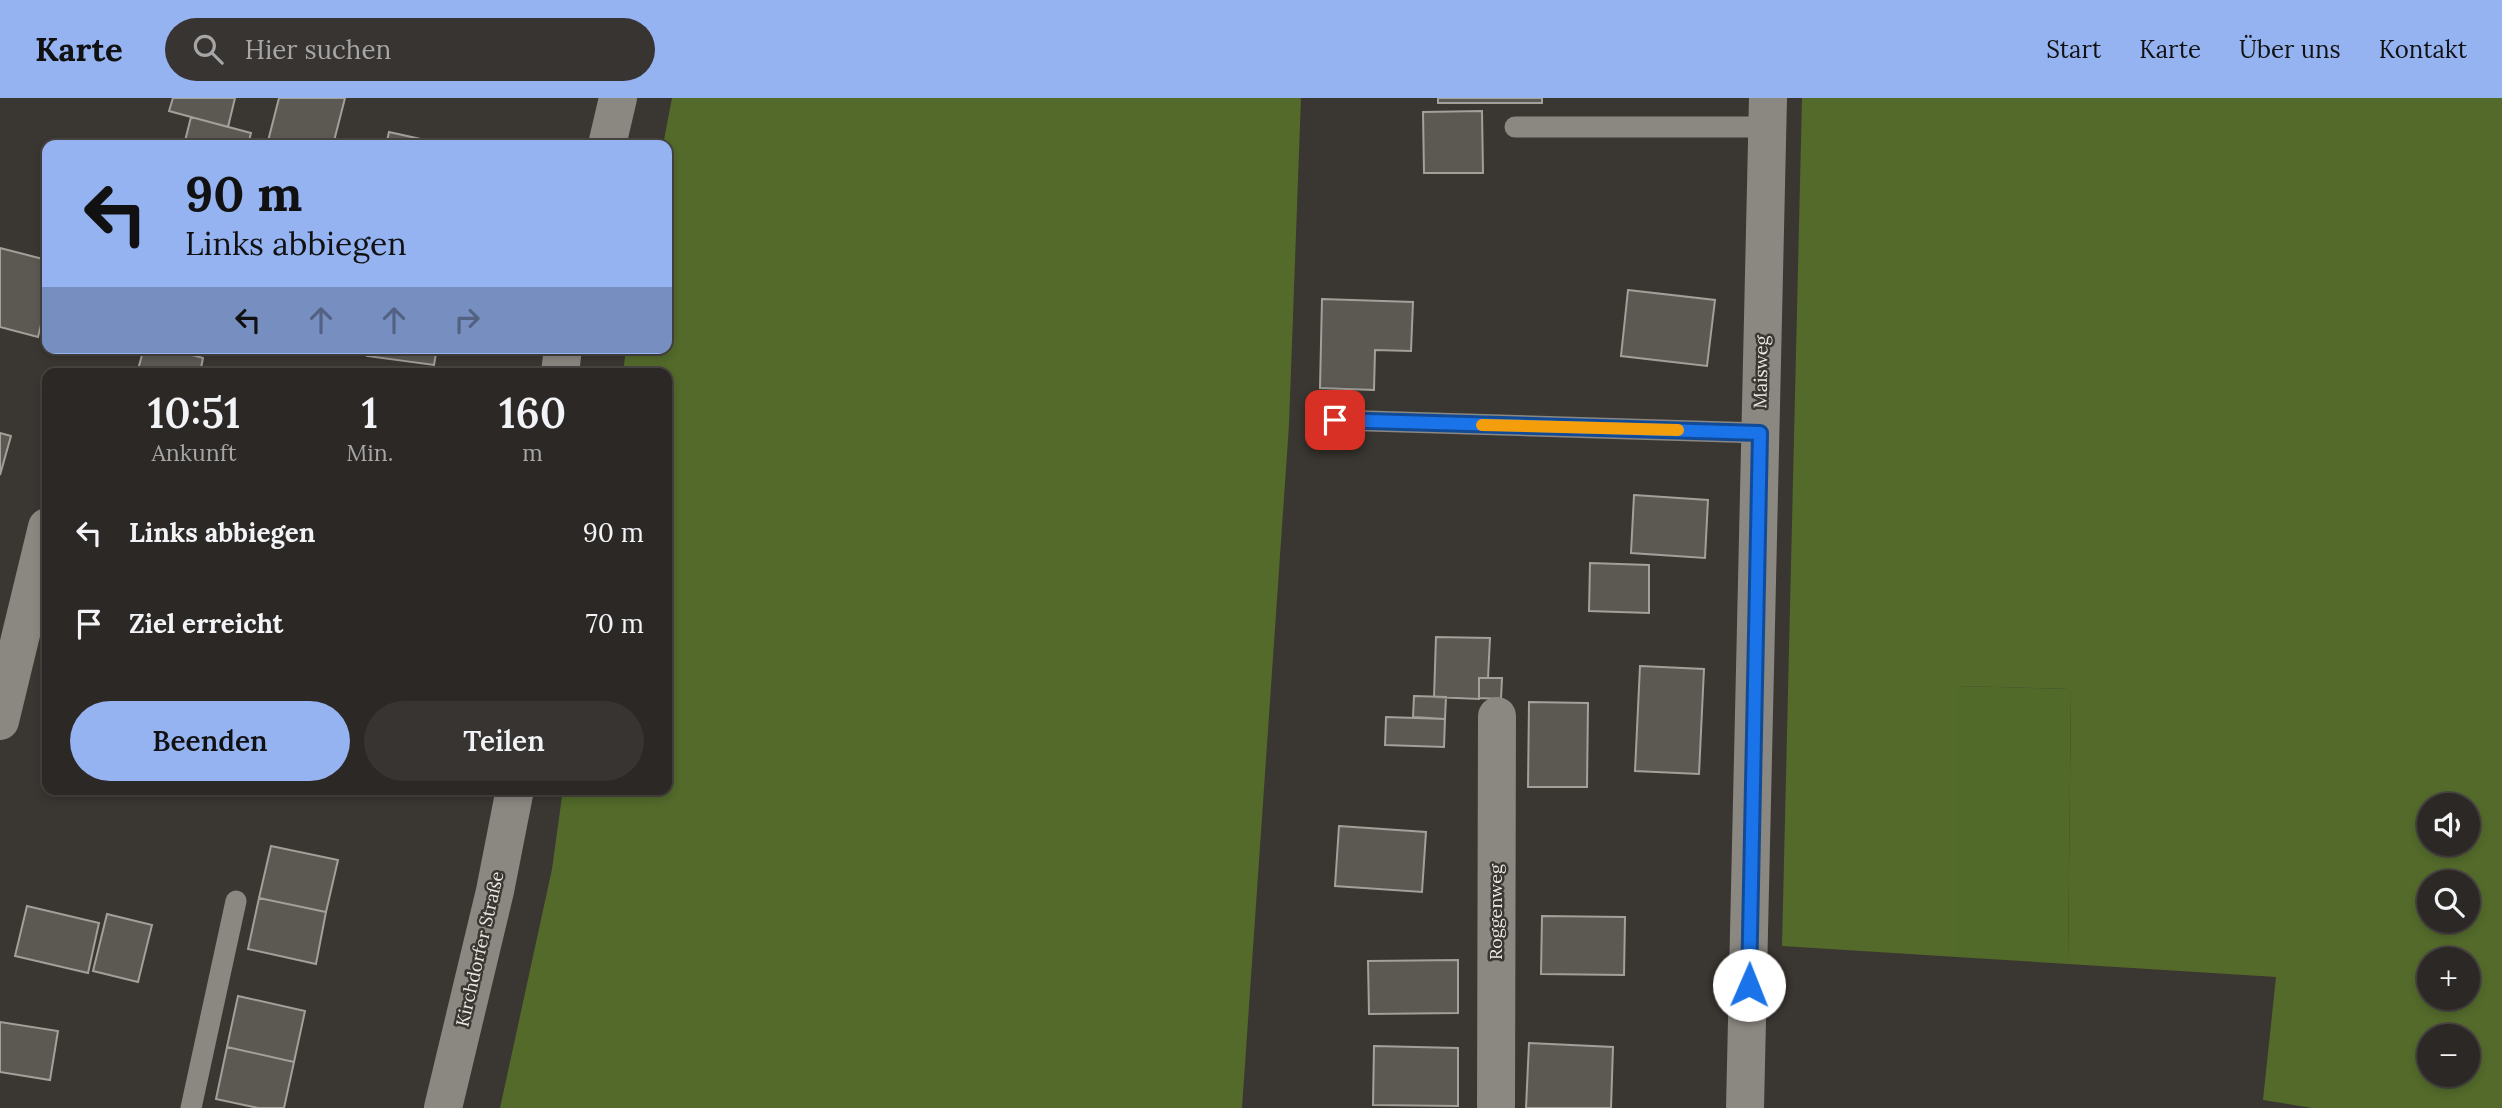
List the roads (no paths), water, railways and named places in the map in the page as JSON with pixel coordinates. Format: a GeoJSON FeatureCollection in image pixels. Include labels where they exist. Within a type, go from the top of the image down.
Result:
{"type":"FeatureCollection","features":[{"type":"Feature","properties":{"kind":"street"},"geometry":{"type":"LineString","coordinates":[[608,140],[618,98]]}},
{"type":"Feature","properties":{"kind":"street","name":"Maisweg"},"geometry":{"type":"LineString","coordinates":[[1745,1108],[1767,113]]}},
{"type":"Feature","properties":{"kind":"street"},"geometry":{"type":"LineString","coordinates":[[0,721],[42,548]]}},
{"type":"Feature","properties":{"kind":"street","name":"Roggenweg"},"geometry":{"type":"LineString","coordinates":[[1496,1108],[1497,716]]}},
{"type":"Feature","properties":{"kind":"street","name":"Kirchdorfer Straße"},"geometry":{"type":"LineString","coordinates":[[443,1108],[495,891],[514,795]]}},
{"type":"Feature","properties":{"kind":"lane"},"geometry":{"type":"LineString","coordinates":[[1515,127],[1767,113]]}},
{"type":"Feature","properties":{"kind":"lane"},"geometry":{"type":"LineString","coordinates":[[1335,420],[1760,433]]}},
{"type":"Feature","properties":{"kind":"lane"},"geometry":{"type":"LineString","coordinates":[[191,1108],[236,901]]}}]}
